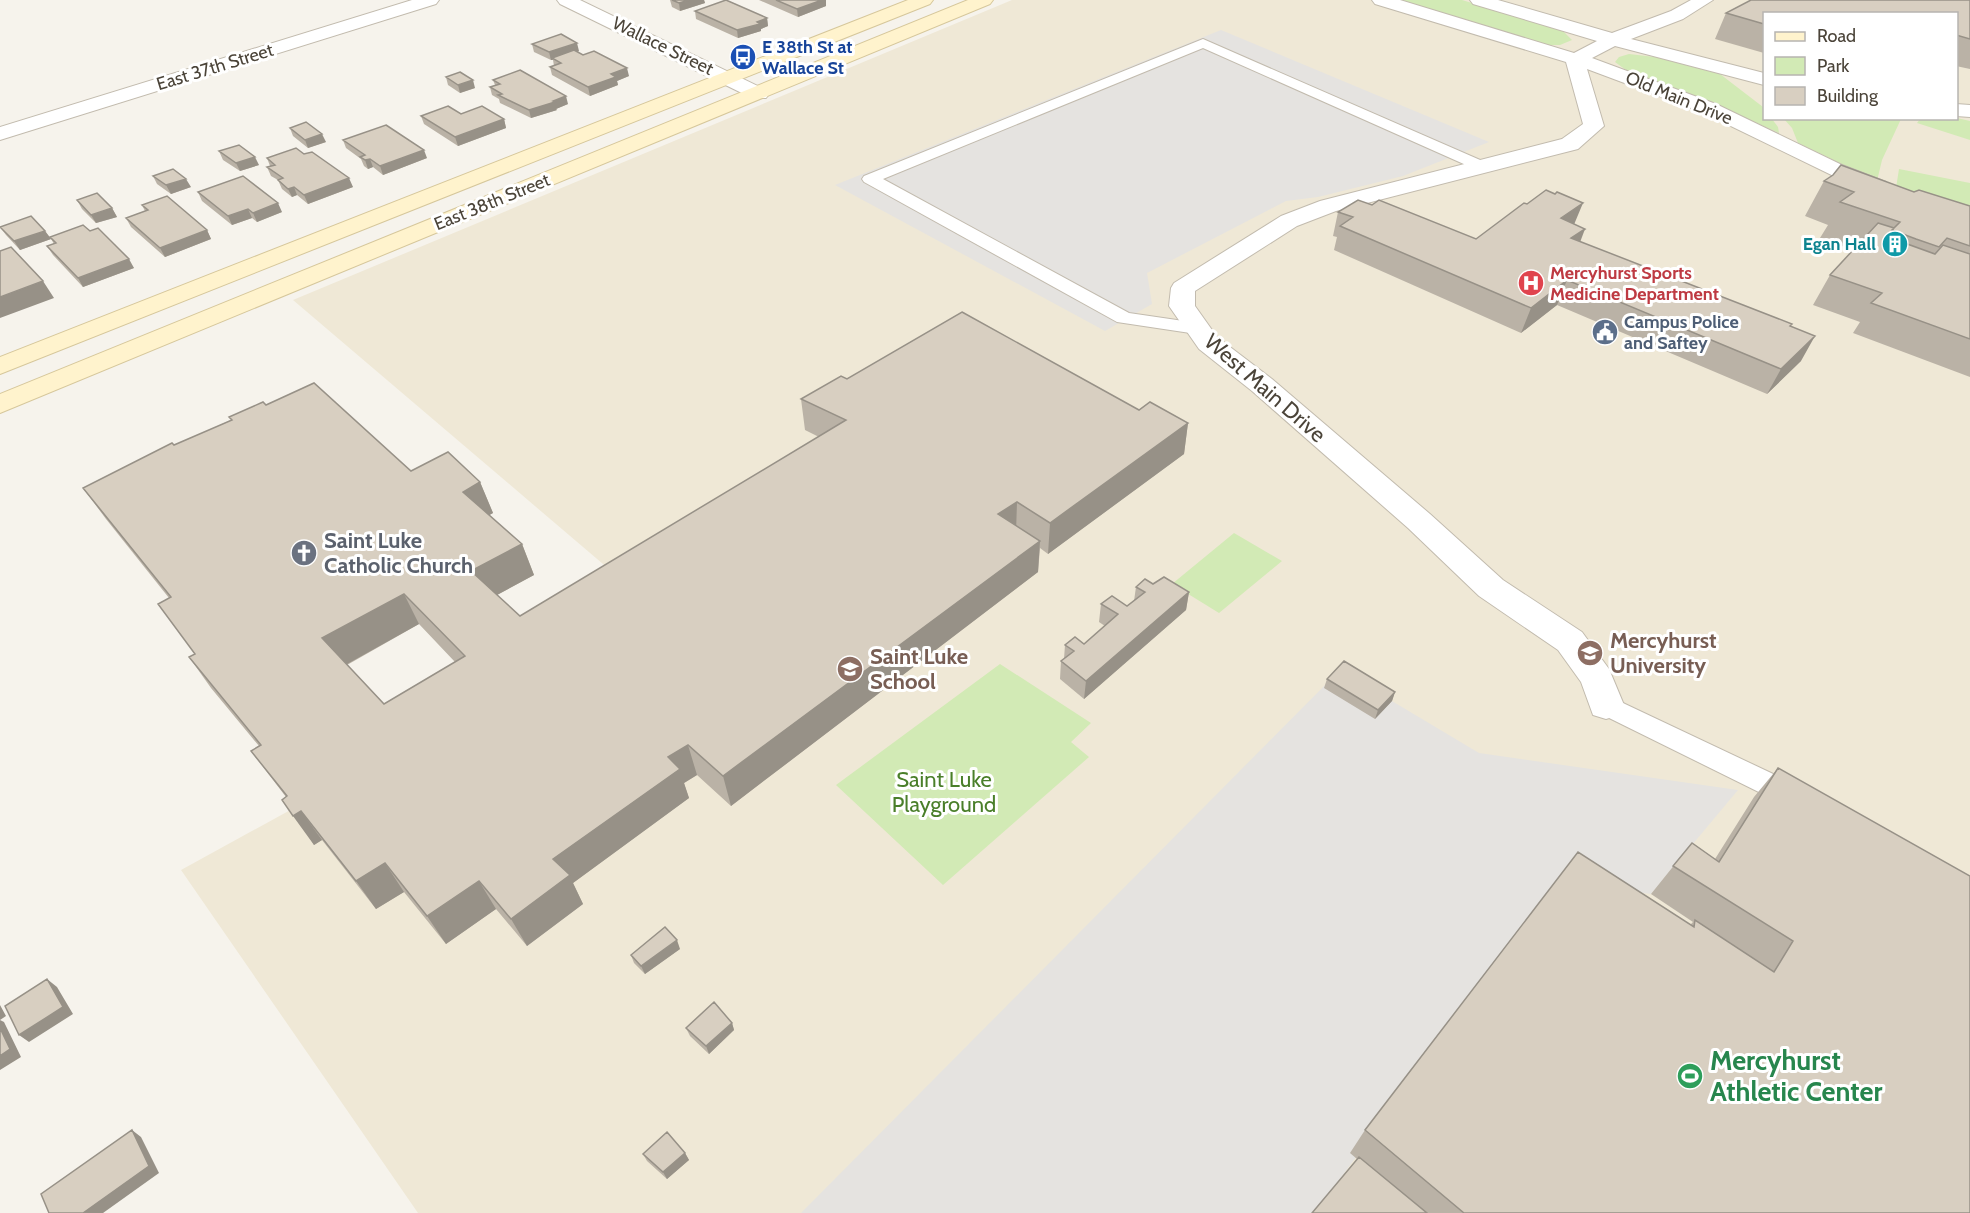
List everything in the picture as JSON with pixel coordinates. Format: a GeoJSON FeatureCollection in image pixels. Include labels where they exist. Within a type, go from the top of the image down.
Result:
{"type":"FeatureCollection","features":[{"type":"Feature","properties":{"kind":"main road","name":"East 38th Street"},"geometry":{"type":"LineString","coordinates":[[0,366],[924,0]]}},
{"type":"Feature","properties":{"kind":"main road","name":"East 38th Street"},"geometry":{"type":"LineString","coordinates":[[0,404],[984,0]]}},
{"type":"Feature","properties":{"kind":"street","name":"East 37th Street"},"geometry":{"type":"LineString","coordinates":[[0,134],[430,0]]}},
{"type":"Feature","properties":{"kind":"street","name":"Wallace Street"},"geometry":{"type":"LineString","coordinates":[[566,0],[759,94]]}},
{"type":"Feature","properties":{"kind":"street","name":"Old Main Drive"},"geometry":{"type":"LineString","coordinates":[[1381,0],[1575,60],[1708,107],[1830,167],[1892,192]]}},
{"type":"Feature","properties":{"kind":"street","name":"Old Main Drive"},"geometry":{"type":"LineString","coordinates":[[1479,0],[1660,54],[1763,79]]}},
{"type":"Feature","properties":{"kind":"street"},"geometry":{"type":"LineString","coordinates":[[1575,60],[1614,39],[1667,20],[1704,0]]}},
{"type":"Feature","properties":{"kind":"street","name":"West Main Drive"},"geometry":{"type":"LineString","coordinates":[[1575,60],[1594,126],[1570,144],[1328,206],[1289,221],[1183,288],[1182,306],[1208,343],[1262,385],[1419,521],[1491,588],[1570,641],[1597,678],[1606,705]]}},
{"type":"Feature","properties":{"kind":"lane"},"geometry":{"type":"LineString","coordinates":[[1197,328],[1124,318],[870,179],[1203,43],[1481,166]]}},
{"type":"Feature","properties":{"kind":"lane"},"geometry":{"type":"LineString","coordinates":[[1606,705],[1819,808]]}},
{"type":"Feature","properties":{"kind":"shaded area","name":"Mercyhurst University"},"geometry":{"type":"Polygon","coordinates":[[[1012,0],[1970,0],[1970,1213],[418,1213],[181,870],[294,808],[630,587],[293,300],[1012,0]]]}},
{"type":"Feature","properties":{"kind":"shaded area"},"geometry":{"type":"Polygon","coordinates":[[[1221,30],[1489,142],[1403,176],[1318,197],[1286,201],[1147,273],[1152,304],[1105,331],[835,185],[1221,30]]]}},
{"type":"Feature","properties":{"kind":"shaded area"},"geometry":{"type":"Polygon","coordinates":[[[1340,670],[1479,753],[1738,790],[1651,894],[1559,881],[1315,1213],[801,1213],[1340,670]]]}},
{"type":"Feature","properties":{"kind":"green space"},"geometry":{"type":"Polygon","coordinates":[[[1395,0],[1462,0],[1562,30],[1572,40],[1560,45],[1546,45],[1395,0]]]}},
{"type":"Feature","properties":{"kind":"green space"},"geometry":{"type":"Polygon","coordinates":[[[1629,54],[1655,57],[1720,74],[1763,107],[1763,120],[1773,120],[1779,133],[1721,107],[1630,73],[1615,62],[1619,57],[1629,54]]]}},
{"type":"Feature","properties":{"kind":"green space"},"geometry":{"type":"Polygon","coordinates":[[[1958,118],[1970,121],[1970,140],[1917,123],[1919,120],[1958,118]]]}},
{"type":"Feature","properties":{"kind":"green space"},"geometry":{"type":"Polygon","coordinates":[[[1785,120],[1901,120],[1882,160],[1877,181],[1798,143],[1792,128],[1785,120]]]}},
{"type":"Feature","properties":{"kind":"green space"},"geometry":{"type":"Polygon","coordinates":[[[1899,169],[1970,183],[1970,207],[1896,188],[1899,169]]]}},
{"type":"Feature","properties":{"kind":"green space"},"geometry":{"type":"Polygon","coordinates":[[[1234,533],[1282,561],[1219,613],[1172,584],[1234,533]]]}},
{"type":"Feature","properties":{"kind":"green space","name":"Saint Luke Playground"},"geometry":{"type":"Polygon","coordinates":[[[1000,664],[1091,723],[1071,742],[1089,757],[943,885],[836,785],[1000,664]]]}},
{"type":"Feature","properties":{"kind":"building"},"geometry":{"type":"Polygon","coordinates":[[[672,0],[689,0],[679,3],[672,0]]]}},
{"type":"Feature","properties":{"kind":"building"},"geometry":{"type":"Polygon","coordinates":[[[726,0],[767,18],[757,22],[760,24],[737,30],[695,11],[726,0]]]}},
{"type":"Feature","properties":{"kind":"building"},"geometry":{"type":"Polygon","coordinates":[[[776,0],[822,0],[797,9],[776,0]]]}},
{"type":"Feature","properties":{"kind":"building"},"geometry":{"type":"Polygon","coordinates":[[[1751,0],[1970,0],[1970,39],[1958,36],[1958,12],[1763,12],[1763,24],[1726,13],[1751,0]]]}},
{"type":"Feature","properties":{"kind":"building"},"geometry":{"type":"Polygon","coordinates":[[[561,34],[577,43],[549,52],[532,44],[561,34]]]}},
{"type":"Feature","properties":{"kind":"building"},"geometry":{"type":"Polygon","coordinates":[[[574,50],[583,55],[594,51],[627,68],[611,74],[616,77],[588,87],[550,67],[561,63],[552,58],[574,50]]]}},
{"type":"Feature","properties":{"kind":"building"},"geometry":{"type":"Polygon","coordinates":[[[520,70],[566,96],[529,110],[498,95],[502,94],[490,87],[500,84],[493,80],[520,70]]]}},
{"type":"Feature","properties":{"kind":"building"},"geometry":{"type":"Polygon","coordinates":[[[460,72],[473,80],[458,85],[446,77],[460,72]]]}},
{"type":"Feature","properties":{"kind":"building"},"geometry":{"type":"Polygon","coordinates":[[[448,106],[461,114],[482,106],[504,119],[455,137],[421,116],[448,106]]]}},
{"type":"Feature","properties":{"kind":"building"},"geometry":{"type":"Polygon","coordinates":[[[306,122],[322,134],[305,140],[290,128],[306,122]]]}},
{"type":"Feature","properties":{"kind":"building"},"geometry":{"type":"Polygon","coordinates":[[[386,125],[424,150],[380,166],[370,159],[365,160],[360,157],[365,155],[343,140],[386,125]]]}},
{"type":"Feature","properties":{"kind":"building"},"geometry":{"type":"Polygon","coordinates":[[[239,145],[255,157],[236,163],[219,151],[239,145]]]}},
{"type":"Feature","properties":{"kind":"building"},"geometry":{"type":"Polygon","coordinates":[[[296,148],[304,154],[312,152],[349,178],[304,195],[294,187],[288,189],[278,180],[283,178],[267,167],[275,165],[267,158],[296,148]]]}},
{"type":"Feature","properties":{"kind":"building"},"geometry":{"type":"Polygon","coordinates":[[[1841,165],[1914,192],[1919,190],[1970,206],[1970,246],[1947,238],[1939,247],[1892,230],[1900,222],[1840,202],[1854,192],[1824,181],[1841,165]]]}},
{"type":"Feature","properties":{"kind":"building"},"geometry":{"type":"Polygon","coordinates":[[[173,169],[186,179],[166,185],[153,176],[173,169]]]}},
{"type":"Feature","properties":{"kind":"building"},"geometry":{"type":"Polygon","coordinates":[[[243,176],[278,203],[253,213],[248,209],[228,216],[198,192],[243,176]]]}},
{"type":"Feature","properties":{"kind":"building"},"geometry":{"type":"Polygon","coordinates":[[[1546,190],[1583,203],[1561,218],[1585,229],[1571,238],[1792,324],[1790,326],[1815,336],[1781,369],[1567,280],[1531,308],[1340,226],[1353,217],[1338,212],[1358,200],[1372,205],[1379,200],[1476,239],[1524,203],[1527,204],[1546,190]]]}},
{"type":"Feature","properties":{"kind":"building"},"geometry":{"type":"Polygon","coordinates":[[[97,193],[112,208],[91,215],[77,200],[97,193]]]}},
{"type":"Feature","properties":{"kind":"building"},"geometry":{"type":"Polygon","coordinates":[[[167,196],[207,230],[160,248],[126,218],[148,210],[142,205],[167,196]]]}},
{"type":"Feature","properties":{"kind":"building"},"geometry":{"type":"Polygon","coordinates":[[[31,216],[45,231],[14,241],[0,227],[31,216]]]}},
{"type":"Feature","properties":{"kind":"building"},"geometry":{"type":"Polygon","coordinates":[[[1878,223],[1894,228],[1888,237],[1935,254],[1943,245],[1970,254],[1970,339],[1871,303],[1882,293],[1830,275],[1878,223]]]}},
{"type":"Feature","properties":{"kind":"building"},"geometry":{"type":"Polygon","coordinates":[[[83,225],[90,231],[98,228],[129,259],[78,278],[47,246],[56,243],[50,237],[83,225]]]}},
{"type":"Feature","properties":{"kind":"building"},"geometry":{"type":"Polygon","coordinates":[[[11,247],[43,281],[0,297],[0,251],[11,247]]]}},
{"type":"Feature","properties":{"kind":"building"},"geometry":{"type":"Polygon","coordinates":[[[962,312],[1139,410],[1150,402],[1188,423],[1050,523],[1017,502],[998,514],[1040,541],[723,776],[688,745],[668,757],[680,769],[553,859],[570,875],[511,919],[479,881],[427,916],[385,863],[356,881],[301,811],[293,816],[282,800],[287,796],[251,751],[261,745],[189,657],[195,654],[158,604],[171,597],[83,488],[172,443],[174,445],[232,420],[229,417],[263,402],[266,405],[314,383],[411,471],[448,452],[480,482],[463,492],[522,544],[471,571],[520,616],[846,420],[801,399],[841,376],[847,379],[962,312]],[[404,594],[322,638],[384,704],[465,656],[404,594]]]}},
{"type":"Feature","properties":{"kind":"building"},"geometry":{"type":"Polygon","coordinates":[[[1164,577],[1189,592],[1086,681],[1061,661],[1074,651],[1065,645],[1075,637],[1084,644],[1118,614],[1101,604],[1112,596],[1127,606],[1145,592],[1136,587],[1145,579],[1153,584],[1164,577]]]}},
{"type":"Feature","properties":{"kind":"building"},"geometry":{"type":"Polygon","coordinates":[[[1344,661],[1395,692],[1378,710],[1327,679],[1344,661]]]}},
{"type":"Feature","properties":{"kind":"building","name":"Mercyhurst Athletic Center"},"geometry":{"type":"Polygon","coordinates":[[[1778,768],[1970,876],[1970,1213],[1464,1213],[1365,1130],[1578,852],[1694,927],[1695,920],[1774,972],[1793,941],[1673,866],[1692,843],[1719,862],[1778,768]]]}},
{"type":"Feature","properties":{"kind":"building"},"geometry":{"type":"Polygon","coordinates":[[[665,927],[677,940],[641,966],[631,955],[665,927]]]}},
{"type":"Feature","properties":{"kind":"building"},"geometry":{"type":"Polygon","coordinates":[[[47,979],[63,1007],[19,1035],[5,1006],[47,979]]]}},
{"type":"Feature","properties":{"kind":"building"},"geometry":{"type":"Polygon","coordinates":[[[714,1002],[732,1023],[706,1046],[686,1028],[714,1002]]]}},
{"type":"Feature","properties":{"kind":"building"},"geometry":{"type":"Polygon","coordinates":[[[0,1028],[10,1049],[0,1056],[0,1028]]]}},
{"type":"Feature","properties":{"kind":"building"},"geometry":{"type":"Polygon","coordinates":[[[132,1130],[149,1166],[83,1213],[49,1213],[41,1194],[132,1130]]]}},
{"type":"Feature","properties":{"kind":"building"},"geometry":{"type":"Polygon","coordinates":[[[667,1132],[685,1153],[663,1172],[643,1154],[667,1132]]]}},
{"type":"Feature","properties":{"kind":"building"},"geometry":{"type":"Polygon","coordinates":[[[1359,1157],[1427,1213],[1312,1213],[1359,1157]]]}},
{"type":"Feature","properties":{"kind":"place","name":"E 38th St at Wallace St"},"geometry":{"type":"Point","coordinates":[743,57]}},
{"type":"Feature","properties":{"kind":"place","name":"Egan Hall"},"geometry":{"type":"Point","coordinates":[1895,244]}},
{"type":"Feature","properties":{"kind":"place","name":"Mercyhurst Sports Medicine Department"},"geometry":{"type":"Point","coordinates":[1531,283]}},
{"type":"Feature","properties":{"kind":"place","name":"Campus Police and Saftey"},"geometry":{"type":"Point","coordinates":[1605,332]}},
{"type":"Feature","properties":{"kind":"place","name":"Saint Luke Catholic Church"},"geometry":{"type":"Point","coordinates":[304,553]}},
{"type":"Feature","properties":{"kind":"place","name":"Mercyhurst University"},"geometry":{"type":"Point","coordinates":[1590,653]}},
{"type":"Feature","properties":{"kind":"place","name":"Saint Luke School"},"geometry":{"type":"Point","coordinates":[850,669]}},
{"type":"Feature","properties":{"kind":"place","name":"Mercyhurst Athletic Center"},"geometry":{"type":"Point","coordinates":[1690,1076]}}]}
